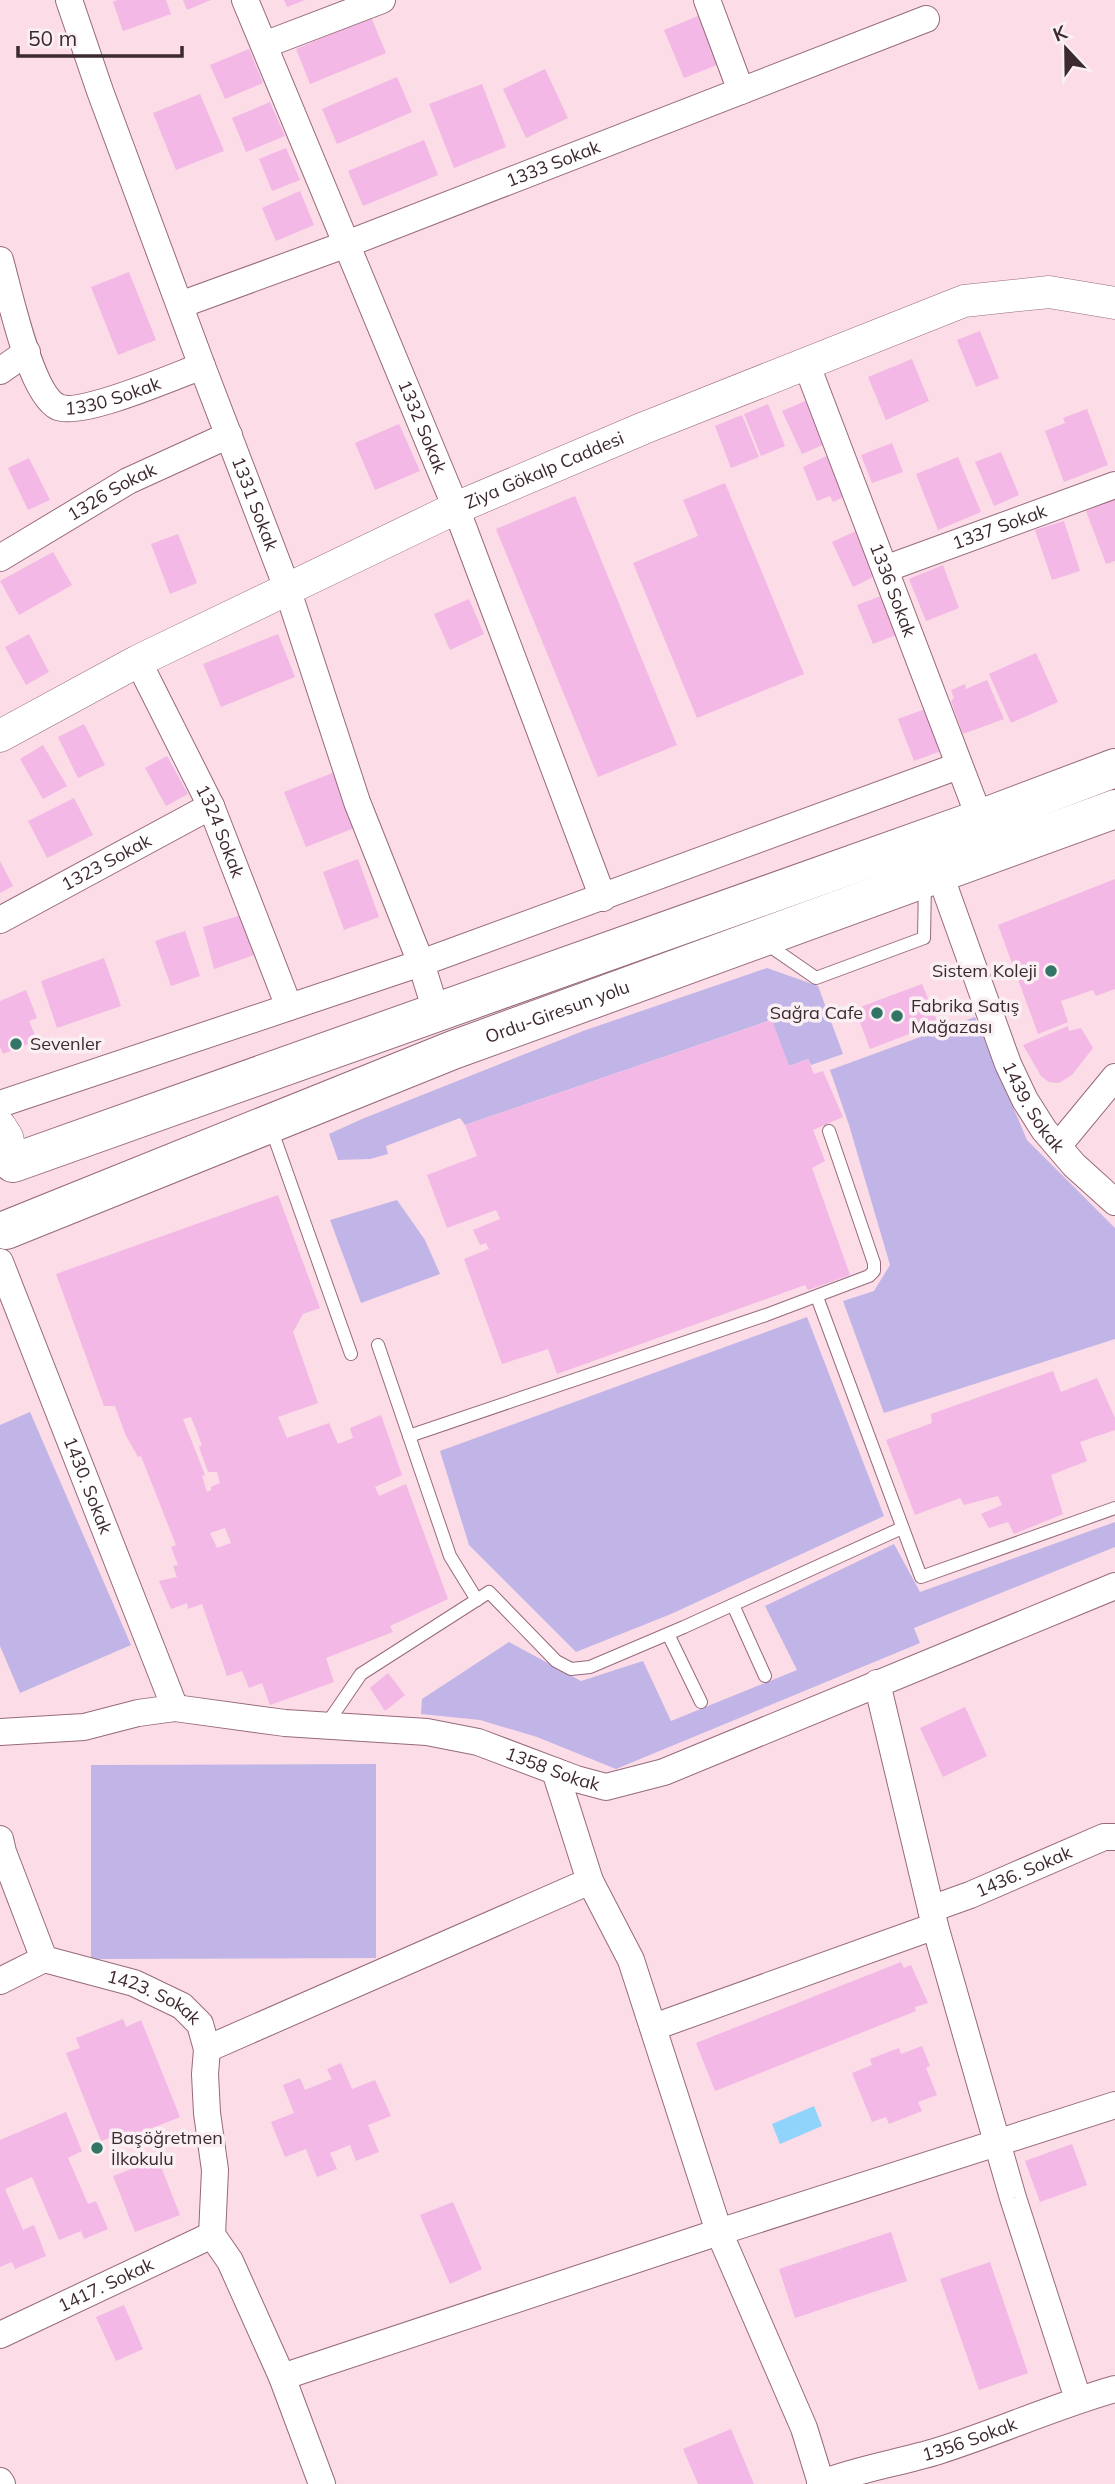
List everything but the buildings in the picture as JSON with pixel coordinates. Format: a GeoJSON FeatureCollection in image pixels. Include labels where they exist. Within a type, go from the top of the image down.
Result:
{"type":"FeatureCollection","features":[{"type":"Feature","properties":{"kind":"highway"},"geometry":{"type":"LineString","coordinates":[[2,1242],[19,1216],[25,1197],[22,1178],[6,1159],[436,1011],[980,819],[1115,768]]}},
{"type":"Feature","properties":{"kind":"highway","name":"Ordu-Giresun yolu"},"geometry":{"type":"LineString","coordinates":[[2,1242],[270,1124],[453,1051],[1115,809]]}},
{"type":"Feature","properties":{"kind":"street","name":"1331 Sokak"},"geometry":{"type":"LineString","coordinates":[[69,0],[100,91],[287,588],[358,802],[421,963],[436,1011]]}},
{"type":"Feature","properties":{"kind":"street","name":"1332 Sokak"},"geometry":{"type":"LineString","coordinates":[[245,0],[456,508],[603,898]]}},
{"type":"Feature","properties":{"kind":"street"},"geometry":{"type":"LineString","coordinates":[[264,45],[382,0]]}},
{"type":"Feature","properties":{"kind":"street"},"geometry":{"type":"LineString","coordinates":[[707,0],[741,91]]}},
{"type":"Feature","properties":{"kind":"street","name":"1333 Sokak"},"geometry":{"type":"LineString","coordinates":[[180,305],[347,244],[926,19]]}},
{"type":"Feature","properties":{"kind":"street","name":"1330 Sokak"},"geometry":{"type":"LineString","coordinates":[[0,260],[34,376],[47,400],[61,408],[89,407],[202,366]]}},
{"type":"Feature","properties":{"kind":"street","name":"Ziya Gökalp Caddesi"},"geometry":{"type":"LineString","coordinates":[[0,736],[138,661],[456,508],[644,428],[964,301],[1049,292],[1115,303]]}},
{"type":"Feature","properties":{"kind":"street"},"geometry":{"type":"LineString","coordinates":[[0,371],[27,352]]}},
{"type":"Feature","properties":{"kind":"street","name":"1336 Sokak"},"geometry":{"type":"LineString","coordinates":[[806,363],[980,819]]}},
{"type":"Feature","properties":{"kind":"street","name":"1326 Sokak"},"geometry":{"type":"LineString","coordinates":[[0,558],[128,481],[229,435]]}},
{"type":"Feature","properties":{"kind":"street","name":"1337 Sokak"},"geometry":{"type":"LineString","coordinates":[[885,569],[1115,485]]}},
{"type":"Feature","properties":{"kind":"street","name":"1324 Sokak"},"geometry":{"type":"LineString","coordinates":[[138,661],[211,806],[289,1007]]}},
{"type":"Feature","properties":{"kind":"street"},"geometry":{"type":"LineString","coordinates":[[0,1104],[421,963],[958,766]]}},
{"type":"Feature","properties":{"kind":"street","name":"1323 Sokak"},"geometry":{"type":"LineString","coordinates":[[0,920],[211,806]]}},
{"type":"Feature","properties":{"kind":"street","name":"1439. Sokak"},"geometry":{"type":"LineString","coordinates":[[932,874],[1025,1100],[1074,1165],[1115,1202]]}},
{"type":"Feature","properties":{"kind":"street"},"geometry":{"type":"LineString","coordinates":[[1058,1146],[1115,1077]]}},
{"type":"Feature","properties":{"kind":"street"},"geometry":{"type":"LineString","coordinates":[[0,1126],[7,1137],[6,1159]]}},
{"type":"Feature","properties":{"kind":"street","name":"1430. Sokak"},"geometry":{"type":"LineString","coordinates":[[2,1242],[175,1708]]}},
{"type":"Feature","properties":{"kind":"street","name":"1358 Sokak"},"geometry":{"type":"LineString","coordinates":[[0,1732],[84,1727],[138,1713],[175,1708],[285,1723],[427,1732],[478,1742],[606,1787],[664,1772],[1115,1586]]}},
{"type":"Feature","properties":{"kind":"street"},"geometry":{"type":"LineString","coordinates":[[877,1683],[933,1917],[997,2141],[1078,2399]]}},
{"type":"Feature","properties":{"kind":"street"},"geometry":{"type":"LineString","coordinates":[[555,1771],[590,1881],[631,1960],[719,2232],[804,2428],[820,2484]]}},
{"type":"Feature","properties":{"kind":"street","name":"1436. Sokak"},"geometry":{"type":"LineString","coordinates":[[654,2026],[933,1917],[970,1895],[1104,1837],[1115,1837]]}},
{"type":"Feature","properties":{"kind":"street"},"geometry":{"type":"LineString","coordinates":[[0,1839],[2,1852],[44,1959],[0,1981]]}},
{"type":"Feature","properties":{"kind":"street"},"geometry":{"type":"LineString","coordinates":[[207,2049],[590,1881]]}},
{"type":"Feature","properties":{"kind":"street","name":"1423. Sokak"},"geometry":{"type":"LineString","coordinates":[[44,1959],[134,1983],[182,2006],[201,2024],[207,2049],[207,2113],[215,2170],[212,2235]]}},
{"type":"Feature","properties":{"kind":"street"},"geometry":{"type":"LineString","coordinates":[[282,2377],[997,2141],[1115,2105]]}},
{"type":"Feature","properties":{"kind":"street"},"geometry":{"type":"LineString","coordinates":[[212,2235],[230,2261],[282,2377],[322,2484]]}},
{"type":"Feature","properties":{"kind":"street","name":"1417. Sokak"},"geometry":{"type":"LineString","coordinates":[[0,2335],[212,2235]]}},
{"type":"Feature","properties":{"kind":"street","name":"1356 Sokak"},"geometry":{"type":"LineString","coordinates":[[820,2484],[937,2451],[1012,2426],[1078,2399],[1115,2389]]}},
{"type":"Feature","properties":{"kind":"lane"},"geometry":{"type":"LineString","coordinates":[[758,938],[816,978],[923,939],[932,874]]}},
{"type":"Feature","properties":{"kind":"lane"},"geometry":{"type":"LineString","coordinates":[[270,1124],[351,1354]]}},
{"type":"Feature","properties":{"kind":"lane"},"geometry":{"type":"LineString","coordinates":[[409,1436],[864,1279],[874,1271],[872,1257],[829,1131]]}},
{"type":"Feature","properties":{"kind":"lane"},"geometry":{"type":"LineString","coordinates":[[817,1297],[921,1577],[1115,1508]]}},
{"type":"Feature","properties":{"kind":"lane"},"geometry":{"type":"LineString","coordinates":[[378,1345],[450,1556],[477,1600]]}},
{"type":"Feature","properties":{"kind":"lane"},"geometry":{"type":"LineString","coordinates":[[326,1726],[361,1674],[489,1592],[556,1661],[571,1669],[590,1667],[902,1528]]}},
{"type":"Feature","properties":{"kind":"lane"},"geometry":{"type":"LineString","coordinates":[[733,1605],[765,1676]]}},
{"type":"Feature","properties":{"kind":"lane"},"geometry":{"type":"LineString","coordinates":[[668,1634],[701,1702]]}},
{"type":"Feature","properties":{"kind":"shaded area"},"geometry":{"type":"Polygon","coordinates":[[[767,968],[818,986],[843,1054],[811,1065],[808,1059],[789,1066],[771,1020],[465,1125],[460,1118],[386,1146],[388,1154],[370,1159],[338,1160],[329,1134],[362,1119],[583,1031],[767,968]]]}},
{"type":"Feature","properties":{"kind":"shaded area"},"geometry":{"type":"Polygon","coordinates":[[[975,1017],[1027,1140],[1115,1228],[1115,1339],[884,1413],[843,1301],[874,1291],[890,1265],[830,1070],[975,1017]]]}},
{"type":"Feature","properties":{"kind":"shaded area"},"geometry":{"type":"Polygon","coordinates":[[[397,1200],[425,1240],[440,1274],[361,1303],[330,1220],[397,1200]]]}},
{"type":"Feature","properties":{"kind":"shaded area"},"geometry":{"type":"Polygon","coordinates":[[[807,1317],[884,1516],[671,1614],[576,1652],[469,1545],[440,1451],[807,1317]]]}},
{"type":"Feature","properties":{"kind":"shaded area"},"geometry":{"type":"Polygon","coordinates":[[[30,1412],[131,1645],[20,1693],[0,1646],[0,1425],[30,1412]]]}},
{"type":"Feature","properties":{"kind":"shaded area"},"geometry":{"type":"Polygon","coordinates":[[[1115,1522],[1115,1547],[914,1628],[920,1643],[616,1769],[537,1737],[480,1720],[421,1714],[422,1699],[509,1642],[581,1681],[643,1661],[671,1721],[797,1670],[765,1606],[894,1544],[920,1592],[1115,1522]]]}},
{"type":"Feature","properties":{"kind":"shaded area"},"geometry":{"type":"Polygon","coordinates":[[[376,1764],[376,1958],[91,1959],[91,1765],[376,1764]]]}},
{"type":"Feature","properties":{"kind":"water"},"geometry":{"type":"Polygon","coordinates":[[[814,2106],[822,2126],[780,2144],[772,2124],[814,2106]]]}},
{"type":"Feature","properties":{"kind":"place","name":"Sistem Koleji"},"geometry":{"type":"Point","coordinates":[1051,971]}},
{"type":"Feature","properties":{"kind":"place","name":"Sağra Cafe"},"geometry":{"type":"Point","coordinates":[877,1013]}},
{"type":"Feature","properties":{"kind":"place","name":"Fabrika Satış Mağazası"},"geometry":{"type":"Point","coordinates":[897,1016]}},
{"type":"Feature","properties":{"kind":"place","name":"Sevenler"},"geometry":{"type":"Point","coordinates":[16,1044]}},
{"type":"Feature","properties":{"kind":"place","name":"Başöğretmen İlkokulu"},"geometry":{"type":"Point","coordinates":[97,2148]}}]}
